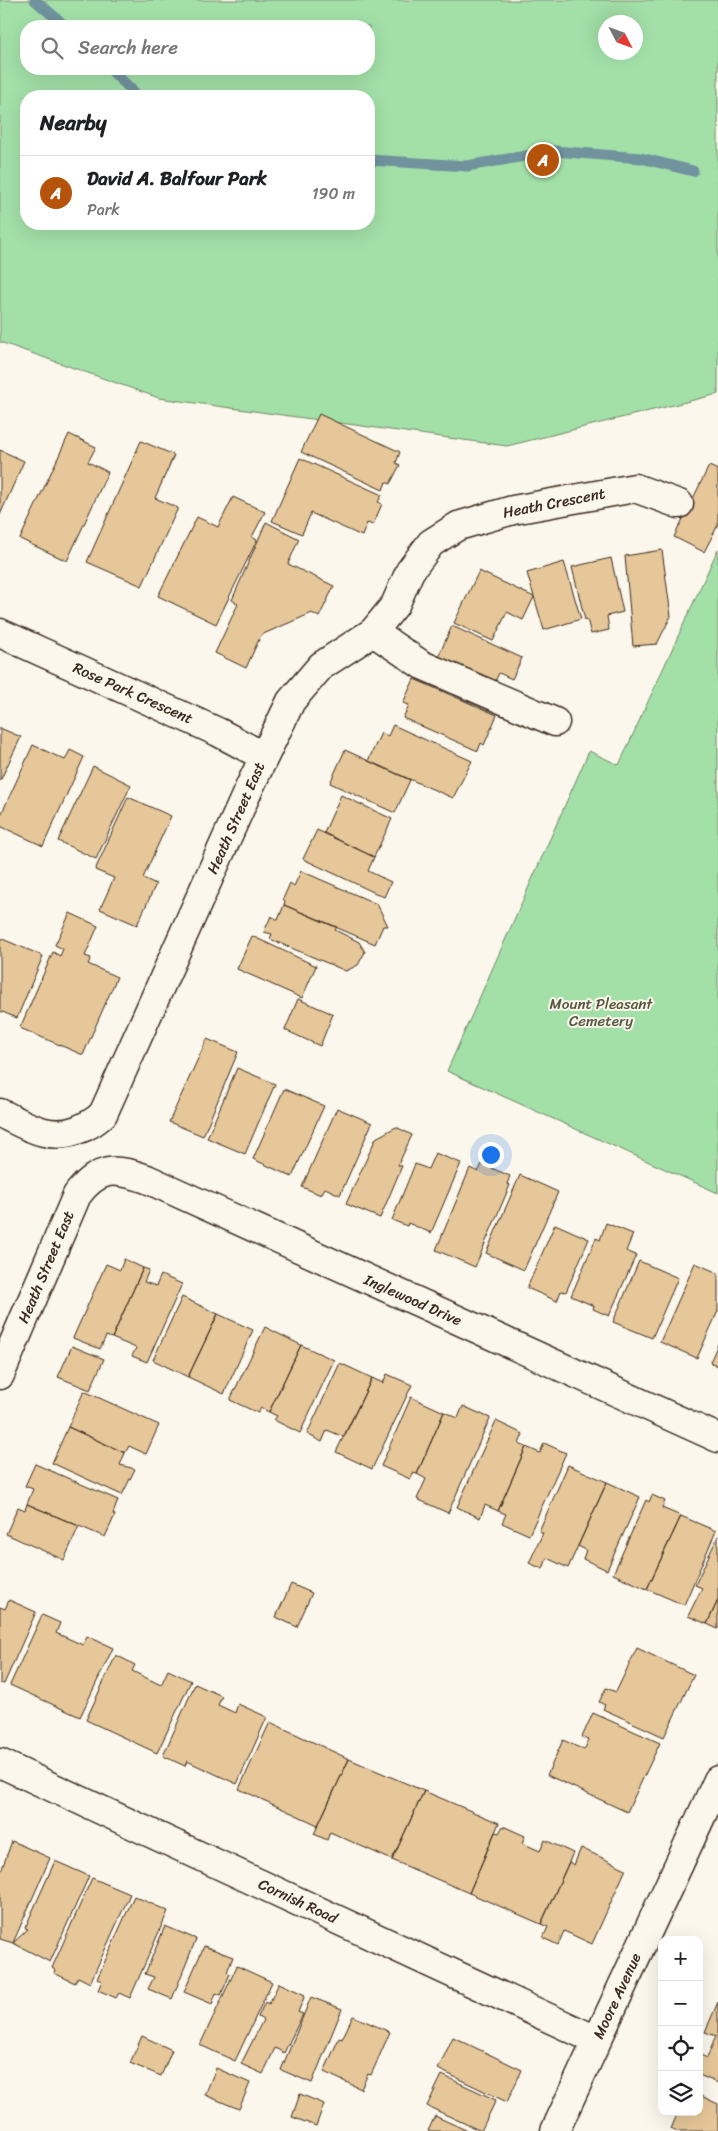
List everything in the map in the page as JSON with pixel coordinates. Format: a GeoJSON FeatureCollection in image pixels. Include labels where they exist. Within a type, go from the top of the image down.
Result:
{"type":"FeatureCollection","features":[{"type":"Feature","properties":{"kind":"street","name":"Heath Crescent"},"geometry":{"type":"LineString","coordinates":[[431,543],[458,526],[513,510],[635,488],[679,504]]}},
{"type":"Feature","properties":{"kind":"street","name":"Heath Street East"},"geometry":{"type":"LineString","coordinates":[[0,1113],[51,1135],[64,1135],[96,1122],[105,1111],[264,756],[291,701],[320,666],[373,632],[395,605],[410,571],[431,543]]}},
{"type":"Feature","properties":{"kind":"street"},"geometry":{"type":"LineString","coordinates":[[373,632],[422,665],[556,722]]}},
{"type":"Feature","properties":{"kind":"street","name":"Rose Park Crescent"},"geometry":{"type":"LineString","coordinates":[[0,633],[218,732],[264,756]]}},
{"type":"Feature","properties":{"kind":"street","name":"Heath Street East"},"geometry":{"type":"LineString","coordinates":[[0,1375],[77,1195],[87,1182],[106,1170]]}},
{"type":"Feature","properties":{"kind":"street","name":"Inglewood Drive"},"geometry":{"type":"LineString","coordinates":[[106,1170],[125,1172],[147,1179],[718,1438]]}},
{"type":"Feature","properties":{"kind":"street","name":"Cornish Road"},"geometry":{"type":"LineString","coordinates":[[0,1763],[596,2040]]}},
{"type":"Feature","properties":{"kind":"street","name":"Moore Avenue"},"geometry":{"type":"LineString","coordinates":[[555,2131],[718,1780]]}},
{"type":"Feature","properties":{"kind":"green space"},"geometry":{"type":"Polygon","coordinates":[[[0,0],[718,0],[718,394],[507,446],[159,398],[0,342],[0,0]]]}},
{"type":"Feature","properties":{"kind":"green space","name":"Mount Pleasant Cemetery"},"geometry":{"type":"Polygon","coordinates":[[[718,549],[718,1193],[447,1071],[589,751],[619,765],[718,549]]]}},
{"type":"Feature","properties":{"kind":"building"},"geometry":{"type":"Polygon","coordinates":[[[319,414],[400,452],[396,463],[400,465],[390,484],[386,482],[383,490],[301,452],[319,414]]]}},
{"type":"Feature","properties":{"kind":"building"},"geometry":{"type":"Polygon","coordinates":[[[69,434],[96,447],[88,462],[108,472],[67,561],[20,539],[69,434]]]}},
{"type":"Feature","properties":{"kind":"building"},"geometry":{"type":"Polygon","coordinates":[[[141,441],[174,455],[155,498],[178,508],[142,586],[87,562],[141,441]]]}},
{"type":"Feature","properties":{"kind":"building"},"geometry":{"type":"Polygon","coordinates":[[[0,450],[24,461],[0,515],[0,450]]]}},
{"type":"Feature","properties":{"kind":"building"},"geometry":{"type":"Polygon","coordinates":[[[300,458],[382,495],[378,502],[382,504],[373,525],[367,523],[362,536],[311,513],[302,534],[272,521],[300,458]]]}},
{"type":"Feature","properties":{"kind":"building"},"geometry":{"type":"Polygon","coordinates":[[[709,466],[718,470],[718,525],[704,552],[674,537],[709,466]]]}},
{"type":"Feature","properties":{"kind":"building"},"geometry":{"type":"Polygon","coordinates":[[[233,497],[265,512],[252,537],[257,540],[216,624],[158,596],[197,517],[218,527],[233,497]]]}},
{"type":"Feature","properties":{"kind":"building"},"geometry":{"type":"Polygon","coordinates":[[[266,522],[299,539],[288,564],[334,586],[319,617],[312,613],[261,635],[246,668],[215,653],[238,604],[232,600],[266,522]]]}},
{"type":"Feature","properties":{"kind":"building"},"geometry":{"type":"Polygon","coordinates":[[[662,550],[671,616],[657,644],[633,646],[625,556],[662,550]]]}},
{"type":"Feature","properties":{"kind":"building"},"geometry":{"type":"Polygon","coordinates":[[[611,558],[623,612],[607,616],[609,630],[591,634],[587,619],[585,620],[572,567],[611,558]]]}},
{"type":"Feature","properties":{"kind":"building"},"geometry":{"type":"Polygon","coordinates":[[[564,562],[581,619],[544,630],[527,573],[564,562]]]}},
{"type":"Feature","properties":{"kind":"building"},"geometry":{"type":"Polygon","coordinates":[[[479,571],[534,597],[523,620],[507,612],[493,641],[454,623],[479,571]]]}},
{"type":"Feature","properties":{"kind":"building"},"geometry":{"type":"Polygon","coordinates":[[[452,626],[522,658],[512,679],[499,673],[491,690],[435,664],[452,626]]]}},
{"type":"Feature","properties":{"kind":"building"},"geometry":{"type":"Polygon","coordinates":[[[414,679],[497,715],[484,745],[481,743],[478,751],[403,718],[409,705],[403,703],[414,679]]]}},
{"type":"Feature","properties":{"kind":"building"},"geometry":{"type":"Polygon","coordinates":[[[393,725],[472,761],[453,798],[368,761],[381,733],[388,736],[393,725]]]}},
{"type":"Feature","properties":{"kind":"building"},"geometry":{"type":"Polygon","coordinates":[[[0,728],[21,737],[0,781],[0,728]]]}},
{"type":"Feature","properties":{"kind":"building"},"geometry":{"type":"Polygon","coordinates":[[[33,745],[65,760],[70,750],[84,757],[43,846],[0,826],[0,817],[33,745]]]}},
{"type":"Feature","properties":{"kind":"building"},"geometry":{"type":"Polygon","coordinates":[[[345,750],[410,780],[395,813],[330,783],[345,750]]]}},
{"type":"Feature","properties":{"kind":"building"},"geometry":{"type":"Polygon","coordinates":[[[93,766],[131,785],[96,859],[58,841],[93,766]]]}},
{"type":"Feature","properties":{"kind":"building"},"geometry":{"type":"Polygon","coordinates":[[[341,795],[392,819],[374,857],[324,833],[341,795]]]}},
{"type":"Feature","properties":{"kind":"building"},"geometry":{"type":"Polygon","coordinates":[[[128,797],[171,816],[143,878],[156,884],[137,925],[100,909],[114,878],[95,870],[128,797]]]}},
{"type":"Feature","properties":{"kind":"building"},"geometry":{"type":"Polygon","coordinates":[[[317,830],[374,857],[368,871],[391,882],[384,897],[303,859],[317,830]]]}},
{"type":"Feature","properties":{"kind":"building"},"geometry":{"type":"Polygon","coordinates":[[[301,871],[377,904],[388,926],[383,926],[375,944],[284,905],[285,901],[283,899],[290,883],[294,886],[301,871]]]}},
{"type":"Feature","properties":{"kind":"building"},"geometry":{"type":"Polygon","coordinates":[[[284,905],[337,927],[335,930],[359,942],[365,952],[358,965],[346,971],[270,939],[272,934],[264,932],[271,916],[278,920],[284,905]]]}},
{"type":"Feature","properties":{"kind":"building"},"geometry":{"type":"Polygon","coordinates":[[[70,913],[98,926],[85,956],[91,958],[88,964],[117,977],[83,1055],[20,1028],[53,952],[60,956],[63,949],[55,945],[70,913]]]}},
{"type":"Feature","properties":{"kind":"building"},"geometry":{"type":"Polygon","coordinates":[[[252,936],[316,966],[302,998],[237,969],[252,936]]]}},
{"type":"Feature","properties":{"kind":"building"},"geometry":{"type":"Polygon","coordinates":[[[0,938],[43,956],[17,1018],[0,1011],[0,938]]]}},
{"type":"Feature","properties":{"kind":"building"},"geometry":{"type":"Polygon","coordinates":[[[298,999],[333,1014],[320,1046],[285,1030],[298,999]]]}},
{"type":"Feature","properties":{"kind":"building"},"geometry":{"type":"Polygon","coordinates":[[[207,1039],[238,1052],[203,1136],[169,1122],[207,1039]]]}},
{"type":"Feature","properties":{"kind":"building"},"geometry":{"type":"Polygon","coordinates":[[[237,1068],[275,1084],[245,1154],[207,1138],[237,1068]]]}},
{"type":"Feature","properties":{"kind":"building"},"geometry":{"type":"Polygon","coordinates":[[[284,1089],[324,1106],[292,1177],[253,1159],[284,1089]]]}},
{"type":"Feature","properties":{"kind":"building"},"geometry":{"type":"Polygon","coordinates":[[[337,1108],[372,1123],[340,1195],[325,1188],[321,1195],[302,1187],[337,1108]]]}},
{"type":"Feature","properties":{"kind":"building"},"geometry":{"type":"Polygon","coordinates":[[[396,1127],[412,1135],[398,1165],[402,1166],[380,1218],[346,1204],[376,1138],[396,1127]]]}},
{"type":"Feature","properties":{"kind":"building"},"geometry":{"type":"Polygon","coordinates":[[[435,1153],[461,1163],[431,1233],[408,1223],[407,1226],[392,1220],[415,1164],[428,1169],[435,1153]]]}},
{"type":"Feature","properties":{"kind":"building"},"geometry":{"type":"Polygon","coordinates":[[[482,1164],[510,1176],[507,1184],[510,1185],[475,1267],[436,1250],[470,1168],[478,1172],[482,1164]]]}},
{"type":"Feature","properties":{"kind":"building"},"geometry":{"type":"Polygon","coordinates":[[[520,1175],[558,1192],[524,1270],[486,1253],[520,1175]]]}},
{"type":"Feature","properties":{"kind":"building"},"geometry":{"type":"Polygon","coordinates":[[[606,1223],[633,1234],[626,1251],[636,1255],[609,1316],[593,1309],[594,1306],[571,1296],[596,1238],[600,1240],[606,1223]]]}},
{"type":"Feature","properties":{"kind":"building"},"geometry":{"type":"Polygon","coordinates":[[[555,1224],[589,1239],[566,1292],[561,1291],[557,1301],[527,1288],[555,1224]]]}},
{"type":"Feature","properties":{"kind":"building"},"geometry":{"type":"Polygon","coordinates":[[[124,1259],[143,1268],[112,1338],[106,1336],[100,1349],[73,1338],[106,1264],[120,1270],[124,1259]]]}},
{"type":"Feature","properties":{"kind":"building"},"geometry":{"type":"Polygon","coordinates":[[[639,1261],[678,1278],[652,1338],[613,1322],[639,1261]]]}},
{"type":"Feature","properties":{"kind":"building"},"geometry":{"type":"Polygon","coordinates":[[[695,1263],[718,1273],[718,1311],[697,1358],[660,1342],[695,1263]]]}},
{"type":"Feature","properties":{"kind":"building"},"geometry":{"type":"Polygon","coordinates":[[[143,1268],[149,1270],[144,1282],[156,1286],[161,1275],[182,1284],[147,1362],[132,1356],[136,1348],[112,1338],[143,1268]]]}},
{"type":"Feature","properties":{"kind":"building"},"geometry":{"type":"Polygon","coordinates":[[[182,1297],[218,1314],[188,1377],[153,1360],[182,1297]]]}},
{"type":"Feature","properties":{"kind":"building"},"geometry":{"type":"Polygon","coordinates":[[[218,1314],[253,1330],[224,1394],[188,1377],[218,1314]]]}},
{"type":"Feature","properties":{"kind":"building"},"geometry":{"type":"Polygon","coordinates":[[[265,1327],[301,1345],[269,1412],[261,1408],[258,1413],[230,1400],[265,1327]]]}},
{"type":"Feature","properties":{"kind":"building"},"geometry":{"type":"Polygon","coordinates":[[[718,1344],[718,1366],[710,1362],[718,1344]]]}},
{"type":"Feature","properties":{"kind":"building"},"geometry":{"type":"Polygon","coordinates":[[[301,1345],[334,1360],[300,1433],[274,1420],[277,1416],[269,1412],[301,1345]]]}},
{"type":"Feature","properties":{"kind":"building"},"geometry":{"type":"Polygon","coordinates":[[[72,1346],[104,1359],[90,1390],[58,1377],[72,1346]]]}},
{"type":"Feature","properties":{"kind":"building"},"geometry":{"type":"Polygon","coordinates":[[[340,1363],[372,1378],[344,1437],[327,1430],[322,1442],[307,1434],[340,1363]]]}},
{"type":"Feature","properties":{"kind":"building"},"geometry":{"type":"Polygon","coordinates":[[[387,1374],[412,1385],[372,1469],[336,1452],[372,1378],[383,1383],[387,1374]]]}},
{"type":"Feature","properties":{"kind":"building"},"geometry":{"type":"Polygon","coordinates":[[[84,1391],[159,1425],[146,1454],[129,1446],[125,1453],[68,1427],[84,1391]]]}},
{"type":"Feature","properties":{"kind":"building"},"geometry":{"type":"Polygon","coordinates":[[[411,1397],[444,1412],[417,1474],[413,1473],[410,1479],[381,1466],[411,1397]]]}},
{"type":"Feature","properties":{"kind":"building"},"geometry":{"type":"Polygon","coordinates":[[[463,1406],[490,1418],[448,1513],[417,1499],[426,1479],[417,1474],[444,1412],[458,1418],[463,1406]]]}},
{"type":"Feature","properties":{"kind":"building"},"geometry":{"type":"Polygon","coordinates":[[[496,1421],[523,1434],[519,1444],[526,1447],[498,1511],[485,1505],[480,1518],[457,1507],[496,1421]]]}},
{"type":"Feature","properties":{"kind":"building"},"geometry":{"type":"Polygon","coordinates":[[[68,1427],[125,1453],[120,1465],[135,1469],[122,1495],[52,1463],[68,1427]]]}},
{"type":"Feature","properties":{"kind":"building"},"geometry":{"type":"Polygon","coordinates":[[[544,1443],[566,1453],[529,1535],[502,1523],[506,1514],[498,1511],[526,1447],[540,1453],[544,1443]]]}},
{"type":"Feature","properties":{"kind":"building"},"geometry":{"type":"Polygon","coordinates":[[[35,1464],[118,1500],[113,1514],[115,1515],[105,1537],[27,1504],[33,1489],[25,1486],[35,1464]]]}},
{"type":"Feature","properties":{"kind":"building"},"geometry":{"type":"Polygon","coordinates":[[[568,1465],[607,1482],[568,1568],[547,1558],[543,1569],[529,1563],[543,1533],[539,1531],[568,1465]]]}},
{"type":"Feature","properties":{"kind":"building"},"geometry":{"type":"Polygon","coordinates":[[[607,1482],[640,1497],[607,1570],[583,1559],[586,1550],[578,1546],[607,1482]]]}},
{"type":"Feature","properties":{"kind":"building"},"geometry":{"type":"Polygon","coordinates":[[[652,1495],[665,1501],[662,1508],[681,1516],[647,1589],[613,1574],[646,1500],[649,1502],[652,1495]]]}},
{"type":"Feature","properties":{"kind":"building"},"geometry":{"type":"Polygon","coordinates":[[[27,1504],[79,1526],[64,1560],[6,1534],[18,1507],[25,1510],[27,1504]]]}},
{"type":"Feature","properties":{"kind":"building"},"geometry":{"type":"Polygon","coordinates":[[[681,1516],[716,1531],[684,1605],[647,1589],[681,1516]]]}},
{"type":"Feature","properties":{"kind":"building"},"geometry":{"type":"Polygon","coordinates":[[[718,1536],[718,1600],[707,1624],[688,1616],[702,1588],[695,1585],[718,1536]]]}},
{"type":"Feature","properties":{"kind":"building"},"geometry":{"type":"Polygon","coordinates":[[[291,1584],[312,1593],[297,1627],[276,1617],[291,1584]]]}},
{"type":"Feature","properties":{"kind":"building"},"geometry":{"type":"Polygon","coordinates":[[[9,1600],[36,1612],[4,1684],[0,1683],[0,1607],[5,1609],[9,1600]]]}},
{"type":"Feature","properties":{"kind":"building"},"geometry":{"type":"Polygon","coordinates":[[[718,1600],[718,1629],[707,1624],[718,1600]]]}},
{"type":"Feature","properties":{"kind":"building"},"geometry":{"type":"Polygon","coordinates":[[[42,1615],[60,1623],[56,1633],[83,1645],[87,1636],[113,1648],[80,1717],[10,1685],[42,1615]]]}},
{"type":"Feature","properties":{"kind":"building"},"geometry":{"type":"Polygon","coordinates":[[[637,1648],[694,1675],[664,1737],[603,1709],[605,1705],[599,1702],[606,1688],[616,1692],[637,1648]]]}},
{"type":"Feature","properties":{"kind":"building"},"geometry":{"type":"Polygon","coordinates":[[[116,1655],[135,1665],[132,1671],[161,1685],[168,1670],[191,1681],[157,1753],[86,1720],[116,1655]]]}},
{"type":"Feature","properties":{"kind":"building"},"geometry":{"type":"Polygon","coordinates":[[[195,1684],[222,1696],[218,1705],[235,1713],[238,1704],[267,1717],[237,1784],[187,1761],[185,1766],[163,1756],[195,1684]]]}},
{"type":"Feature","properties":{"kind":"building"},"geometry":{"type":"Polygon","coordinates":[[[593,1713],[660,1743],[627,1812],[547,1775],[563,1740],[584,1750],[589,1740],[582,1737],[593,1713]]]}},
{"type":"Feature","properties":{"kind":"building"},"geometry":{"type":"Polygon","coordinates":[[[270,1722],[349,1759],[318,1825],[239,1789],[270,1722]]]}},
{"type":"Feature","properties":{"kind":"building"},"geometry":{"type":"Polygon","coordinates":[[[349,1759],[424,1791],[392,1860],[330,1832],[327,1840],[314,1834],[349,1759]]]}},
{"type":"Feature","properties":{"kind":"building"},"geometry":{"type":"Polygon","coordinates":[[[424,1791],[499,1823],[469,1893],[392,1860],[424,1791]]]}},
{"type":"Feature","properties":{"kind":"building"},"geometry":{"type":"Polygon","coordinates":[[[503,1826],[525,1836],[522,1843],[540,1851],[545,1840],[573,1853],[541,1924],[469,1893],[495,1832],[499,1833],[503,1826]]]}},
{"type":"Feature","properties":{"kind":"building"},"geometry":{"type":"Polygon","coordinates":[[[12,1841],[50,1858],[13,1943],[0,1939],[0,1874],[12,1841]]]}},
{"type":"Feature","properties":{"kind":"building"},"geometry":{"type":"Polygon","coordinates":[[[581,1848],[626,1869],[592,1944],[564,1931],[558,1945],[543,1938],[548,1927],[541,1924],[569,1862],[574,1865],[581,1848]]]}},
{"type":"Feature","properties":{"kind":"building"},"geometry":{"type":"Polygon","coordinates":[[[55,1861],[89,1876],[50,1962],[13,1943],[28,1929],[25,1928],[55,1861]]]}},
{"type":"Feature","properties":{"kind":"building"},"geometry":{"type":"Polygon","coordinates":[[[92,1878],[130,1894],[90,1983],[78,1977],[75,1983],[54,1973],[55,1970],[52,1968],[92,1878]]]}},
{"type":"Feature","properties":{"kind":"building"},"geometry":{"type":"Polygon","coordinates":[[[134,1896],[168,1911],[130,1998],[119,1993],[116,1998],[98,1990],[102,1981],[97,1979],[134,1896]]]}},
{"type":"Feature","properties":{"kind":"building"},"geometry":{"type":"Polygon","coordinates":[[[165,1926],[196,1939],[172,1999],[148,1989],[154,1977],[145,1974],[165,1926]]]}},
{"type":"Feature","properties":{"kind":"building"},"geometry":{"type":"Polygon","coordinates":[[[204,1946],[233,1957],[227,1972],[230,1974],[221,1995],[216,1993],[212,2004],[184,1992],[204,1946]]]}},
{"type":"Feature","properties":{"kind":"building"},"geometry":{"type":"Polygon","coordinates":[[[237,1966],[272,1982],[235,2061],[200,2045],[237,1966]]]}},
{"type":"Feature","properties":{"kind":"building"},"geometry":{"type":"Polygon","coordinates":[[[279,1983],[305,1995],[298,2012],[303,2014],[284,2053],[275,2048],[263,2074],[241,2064],[263,2020],[258,2017],[265,2002],[269,2004],[279,1983]]]}},
{"type":"Feature","properties":{"kind":"building"},"geometry":{"type":"Polygon","coordinates":[[[311,1997],[342,2009],[312,2083],[281,2070],[311,1997]]]}},
{"type":"Feature","properties":{"kind":"building"},"geometry":{"type":"Polygon","coordinates":[[[718,2002],[718,2083],[703,2077],[703,2056],[707,2058],[716,2036],[705,2032],[718,2002]]]}},
{"type":"Feature","properties":{"kind":"building"},"geometry":{"type":"Polygon","coordinates":[[[353,2016],[390,2032],[371,2075],[368,2074],[361,2089],[324,2072],[339,2038],[342,2039],[353,2016]]]}},
{"type":"Feature","properties":{"kind":"building"},"geometry":{"type":"Polygon","coordinates":[[[142,2036],[172,2050],[161,2076],[130,2063],[142,2036]]]}},
{"type":"Feature","properties":{"kind":"building"},"geometry":{"type":"Polygon","coordinates":[[[453,2037],[522,2070],[507,2102],[438,2069],[453,2037]]]}},
{"type":"Feature","properties":{"kind":"building"},"geometry":{"type":"Polygon","coordinates":[[[216,2068],[250,2083],[239,2109],[205,2095],[216,2068]]]}},
{"type":"Feature","properties":{"kind":"building"},"geometry":{"type":"Polygon","coordinates":[[[442,2075],[496,2100],[481,2131],[427,2106],[442,2075]]]}},
{"type":"Feature","properties":{"kind":"building"},"geometry":{"type":"Polygon","coordinates":[[[300,2094],[324,2104],[316,2126],[292,2117],[300,2094]]]}},
{"type":"Feature","properties":{"kind":"building"},"geometry":{"type":"Polygon","coordinates":[[[703,2097],[718,2104],[718,2131],[675,2131],[671,2129],[676,2116],[703,2116],[703,2097]]]}},
{"type":"Feature","properties":{"kind":"building"},"geometry":{"type":"Polygon","coordinates":[[[435,2116],[468,2131],[428,2131],[435,2116]]]}},
{"type":"Feature","properties":{"kind":"waterway"},"geometry":{"type":"LineString","coordinates":[[35,0],[58,20]]}},
{"type":"Feature","properties":{"kind":"waterway"},"geometry":{"type":"LineString","coordinates":[[116,75],[132,90]]}},
{"type":"Feature","properties":{"kind":"waterway"},"geometry":{"type":"LineString","coordinates":[[375,160],[467,166],[554,151],[641,158],[693,171]]}},
{"type":"Feature","properties":{"kind":"place","name":"David A. Balfour Park"},"geometry":{"type":"Point","coordinates":[543,160]}}]}
